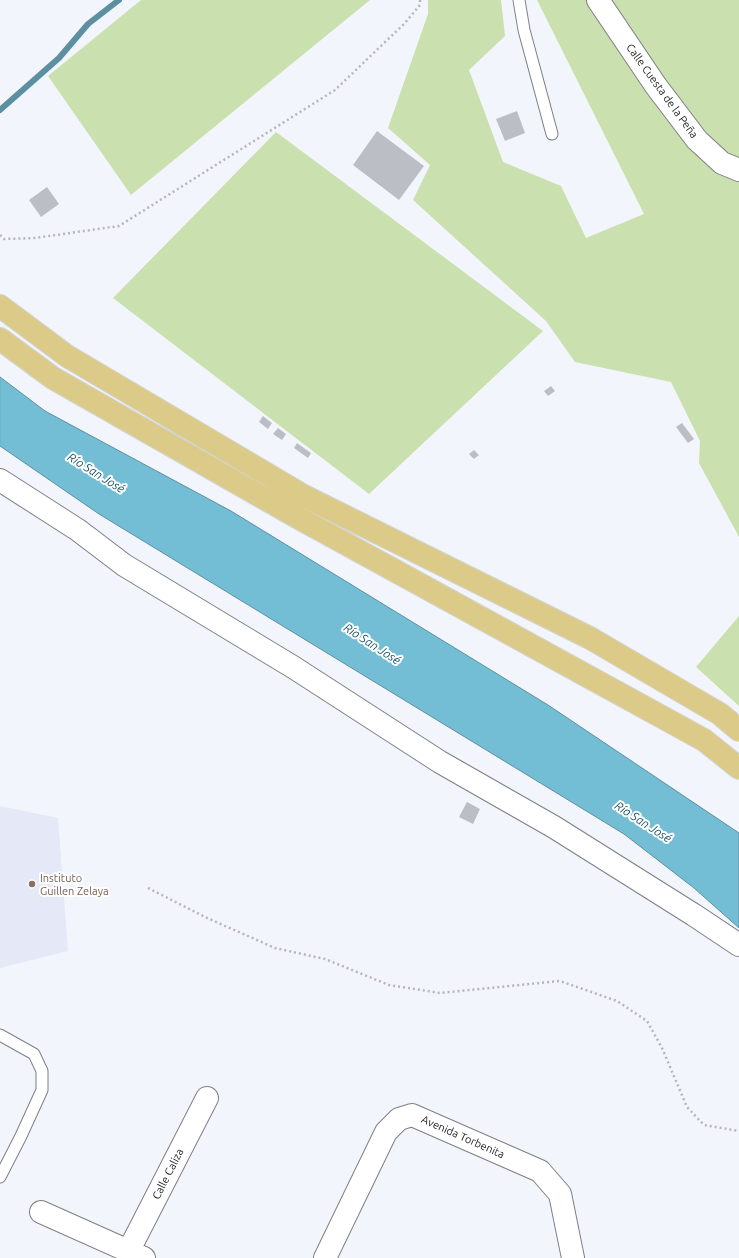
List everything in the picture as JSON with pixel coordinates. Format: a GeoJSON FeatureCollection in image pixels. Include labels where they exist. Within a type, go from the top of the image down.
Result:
{"type":"FeatureCollection","features":[{"type":"Feature","properties":{"kind":"main road"},"geometry":{"type":"LineString","coordinates":[[0,306],[67,356],[304,496],[590,638],[720,714],[739,730]]}},
{"type":"Feature","properties":{"kind":"main road"},"geometry":{"type":"LineString","coordinates":[[0,339],[60,382],[297,517],[704,740],[739,768]]}},
{"type":"Feature","properties":{"kind":"street","name":"Calle Cuesta de la Peña"},"geometry":{"type":"LineString","coordinates":[[598,0],[656,86],[697,140],[722,163],[739,170]]}},
{"type":"Feature","properties":{"kind":"street"},"geometry":{"type":"LineString","coordinates":[[0,480],[78,530],[124,565],[293,667],[440,762],[554,827],[739,945]]}},
{"type":"Feature","properties":{"kind":"street","name":"Calle Caliza"},"geometry":{"type":"LineString","coordinates":[[137,1254],[207,1098]]}},
{"type":"Feature","properties":{"kind":"street","name":"Avenida Torbenita"},"geometry":{"type":"LineString","coordinates":[[325,1258],[386,1132],[398,1119],[412,1115],[540,1171],[560,1194],[573,1258]]}},
{"type":"Feature","properties":{"kind":"street"},"geometry":{"type":"LineString","coordinates":[[41,1212],[137,1254]]}},
{"type":"Feature","properties":{"kind":"lane"},"geometry":{"type":"LineString","coordinates":[[520,0],[524,30],[552,134]]}},
{"type":"Feature","properties":{"kind":"lane"},"geometry":{"type":"LineString","coordinates":[[0,1035],[34,1054],[42,1071],[42,1090],[0,1177]]}},
{"type":"Feature","properties":{"kind":"path"},"geometry":{"type":"LineString","coordinates":[[0,235],[4,238],[36,238],[119,226],[335,90],[404,24],[420,5],[420,0]]}},
{"type":"Feature","properties":{"kind":"path"},"geometry":{"type":"LineString","coordinates":[[148,888],[205,917],[274,948],[325,959],[389,985],[440,993],[560,981],[617,1001],[647,1021],[662,1048],[687,1107],[704,1125],[739,1131]]}},
{"type":"Feature","properties":{"kind":"shaded area","name":"Instituto Guillen Zelaya"},"geometry":{"type":"Polygon","coordinates":[[[0,806],[58,818],[68,951],[0,968],[0,806]]]}},
{"type":"Feature","properties":{"kind":"green space"},"geometry":{"type":"Polygon","coordinates":[[[141,0],[370,0],[131,195],[48,76],[141,0]]]}},
{"type":"Feature","properties":{"kind":"green space"},"geometry":{"type":"Polygon","coordinates":[[[428,0],[501,0],[505,36],[469,70],[503,162],[561,186],[586,238],[644,214],[537,0],[739,0],[739,537],[699,463],[700,441],[671,382],[575,362],[546,321],[413,200],[430,165],[388,128],[428,14],[428,0]]]}},
{"type":"Feature","properties":{"kind":"green space"},"geometry":{"type":"Polygon","coordinates":[[[276,132],[543,331],[369,494],[113,298],[276,132]]]}},
{"type":"Feature","properties":{"kind":"green space"},"geometry":{"type":"Polygon","coordinates":[[[739,616],[739,706],[696,667],[739,616]]]}},
{"type":"Feature","properties":{"kind":"water","name":"Río San José"},"geometry":{"type":"Polygon","coordinates":[[[0,377],[45,411],[231,511],[548,705],[739,833],[739,928],[694,888],[624,834],[99,514],[0,446],[0,377]]]}},
{"type":"Feature","properties":{"kind":"building"},"geometry":{"type":"Polygon","coordinates":[[[517,111],[525,133],[505,141],[496,119],[517,111]]]}},
{"type":"Feature","properties":{"kind":"building"},"geometry":{"type":"Polygon","coordinates":[[[377,131],[424,166],[399,200],[353,165],[377,131]]]}},
{"type":"Feature","properties":{"kind":"building"},"geometry":{"type":"Polygon","coordinates":[[[47,187],[59,204],[41,217],[29,200],[47,187]]]}},
{"type":"Feature","properties":{"kind":"building"},"geometry":{"type":"Polygon","coordinates":[[[551,386],[555,391],[548,396],[544,391],[551,386]]]}},
{"type":"Feature","properties":{"kind":"building"},"geometry":{"type":"Polygon","coordinates":[[[263,416],[272,423],[268,429],[259,422],[263,416]]]}},
{"type":"Feature","properties":{"kind":"building"},"geometry":{"type":"Polygon","coordinates":[[[682,423],[694,439],[688,443],[676,427],[682,423]]]}},
{"type":"Feature","properties":{"kind":"building"},"geometry":{"type":"Polygon","coordinates":[[[278,428],[286,434],[282,440],[273,434],[278,428]]]}},
{"type":"Feature","properties":{"kind":"building"},"geometry":{"type":"Polygon","coordinates":[[[297,443],[311,453],[308,458],[294,448],[297,443]]]}},
{"type":"Feature","properties":{"kind":"building"},"geometry":{"type":"Polygon","coordinates":[[[474,450],[479,455],[474,459],[469,454],[474,450]]]}},
{"type":"Feature","properties":{"kind":"building"},"geometry":{"type":"Polygon","coordinates":[[[467,802],[480,809],[473,824],[459,817],[467,802]]]}},
{"type":"Feature","properties":{"kind":"waterway"},"geometry":{"type":"LineString","coordinates":[[0,110],[59,58],[88,24],[119,0]]}},
{"type":"Feature","properties":{"kind":"place","name":"Instituto Guillen Zelaya"},"geometry":{"type":"Point","coordinates":[32,884]}}]}
